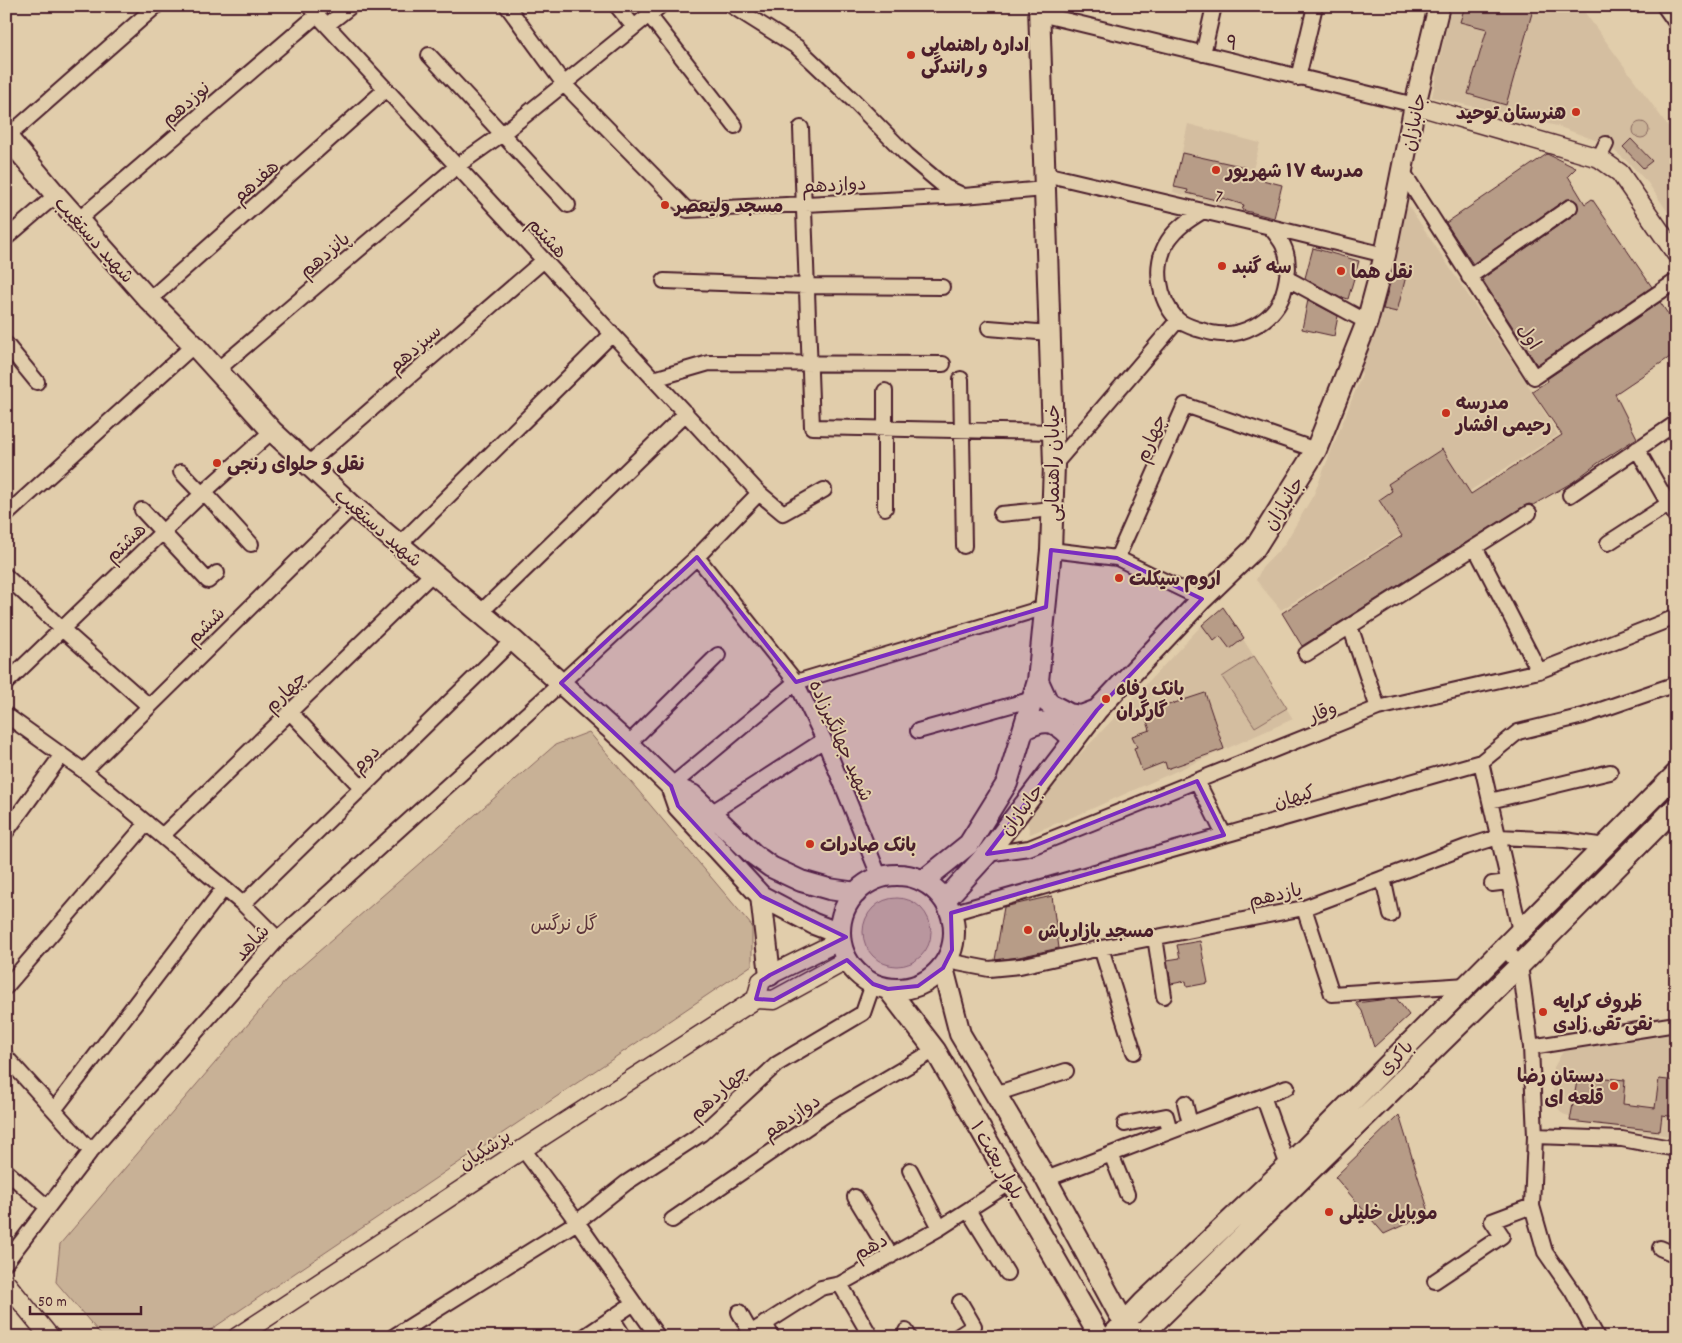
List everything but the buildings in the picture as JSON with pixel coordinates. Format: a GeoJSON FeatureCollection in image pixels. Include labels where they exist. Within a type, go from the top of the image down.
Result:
{"type":"FeatureCollection","features":[{"type":"Feature","properties":{"kind":"main road","name":"جانبازان"},"geometry":{"type":"LineString","coordinates":[[948,906],[1097,710],[1202,599],[1255,548],[1316,450],[1367,322],[1385,255],[1416,105],[1440,30],[1439,6]]}},
{"type":"Feature","properties":{"kind":"main road","name":"خیابان راهنمایی"},"geometry":{"type":"LineString","coordinates":[[923,881],[969,844],[1007,783],[1036,690],[1046,607],[1054,465],[1040,10]]}},
{"type":"Feature","properties":{"kind":"main road","name":"شهید دستغیب"},"geometry":{"type":"LineString","coordinates":[[7,137],[56,196],[149,300],[272,431],[353,506],[513,640],[628,744],[671,786]]}},
{"type":"Feature","properties":{"kind":"main road"},"geometry":{"type":"LineString","coordinates":[[1036,690],[1048,702],[1069,714],[1081,716],[1097,710]]}},
{"type":"Feature","properties":{"kind":"main road"},"geometry":{"type":"LineString","coordinates":[[1024,729],[1036,723],[1054,723],[1062,727],[1070,736],[1071,744]]}},
{"type":"Feature","properties":{"kind":"main road","name":"باکری"},"geometry":{"type":"LineString","coordinates":[[1111,1337],[1288,1166],[1676,774]]}},
{"type":"Feature","properties":{"kind":"main road"},"geometry":{"type":"LineString","coordinates":[[671,786],[692,795],[753,854],[771,867],[801,881],[829,889],[856,893]]}},
{"type":"Feature","properties":{"kind":"main road"},"geometry":{"type":"LineString","coordinates":[[671,786],[678,806],[761,896],[840,937]]}},
{"type":"Feature","properties":{"kind":"main road","name":"باکری"},"geometry":{"type":"LineString","coordinates":[[1140,1337],[1520,965],[1676,807]]}},
{"type":"Feature","properties":{"kind":"main road"},"geometry":{"type":"LineString","coordinates":[[894,875],[909,876],[923,881],[935,889],[948,906],[954,925],[955,938],[952,950],[945,965],[932,978],[918,986],[903,989],[881,986],[854,970],[847,960],[840,937],[842,916],[856,893],[867,884],[880,878],[894,875]]}},
{"type":"Feature","properties":{"kind":"main road"},"geometry":{"type":"LineString","coordinates":[[761,896],[770,975]]}},
{"type":"Feature","properties":{"kind":"main road","name":"بلوار بعثت ۱"},"geometry":{"type":"LineString","coordinates":[[945,965],[960,1034],[1046,1178],[1125,1322],[1140,1337]]}},
{"type":"Feature","properties":{"kind":"main road","name":"بلوار بعثت ۱"},"geometry":{"type":"LineString","coordinates":[[881,986],[935,1050],[1100,1337]]}},
{"type":"Feature","properties":{"kind":"street"},"geometry":{"type":"LineString","coordinates":[[7,137],[156,6]]}},
{"type":"Feature","properties":{"kind":"street","name":"نوزدهم"},"geometry":{"type":"LineString","coordinates":[[78,220],[318,16],[351,6]]}},
{"type":"Feature","properties":{"kind":"street","name":"دوازدهم"},"geometry":{"type":"LineString","coordinates":[[507,6],[564,84],[686,210],[964,196],[1045,182]]}},
{"type":"Feature","properties":{"kind":"street"},"geometry":{"type":"LineString","coordinates":[[617,6],[634,27]]}},
{"type":"Feature","properties":{"kind":"street"},"geometry":{"type":"LineString","coordinates":[[732,6],[797,47],[907,154],[945,187],[964,196]]}},
{"type":"Feature","properties":{"kind":"street"},"geometry":{"type":"LineString","coordinates":[[1203,54],[1214,6]]}},
{"type":"Feature","properties":{"kind":"street"},"geometry":{"type":"LineString","coordinates":[[1298,78],[1315,6]]}},
{"type":"Feature","properties":{"kind":"street"},"geometry":{"type":"LineString","coordinates":[[1664,6],[1676,23]]}},
{"type":"Feature","properties":{"kind":"street","name":"۹"},"geometry":{"type":"LineString","coordinates":[[1040,10],[1203,54],[1416,105]]}},
{"type":"Feature","properties":{"kind":"street"},"geometry":{"type":"LineString","coordinates":[[457,166],[502,134],[654,11],[735,126]]}},
{"type":"Feature","properties":{"kind":"street","name":"هشتم"},"geometry":{"type":"LineString","coordinates":[[318,16],[759,493],[783,513],[824,490]]}},
{"type":"Feature","properties":{"kind":"street"},"geometry":{"type":"LineString","coordinates":[[429,56],[568,205]]}},
{"type":"Feature","properties":{"kind":"street","name":"هفدهم"},"geometry":{"type":"LineString","coordinates":[[149,300],[386,89]]}},
{"type":"Feature","properties":{"kind":"street"},"geometry":{"type":"LineString","coordinates":[[1416,105],[1602,151],[1620,173],[1676,254]]}},
{"type":"Feature","properties":{"kind":"street"},"geometry":{"type":"LineString","coordinates":[[801,128],[812,427],[1054,432]]}},
{"type":"Feature","properties":{"kind":"street","name":"پانزدهم"},"geometry":{"type":"LineString","coordinates":[[216,370],[457,166]]}},
{"type":"Feature","properties":{"kind":"street","name":"اول"},"geometry":{"type":"LineString","coordinates":[[1403,172],[1534,377],[1676,281]]}},
{"type":"Feature","properties":{"kind":"street","name":"7"},"geometry":{"type":"LineString","coordinates":[[1045,182],[1203,211],[1385,255]]}},
{"type":"Feature","properties":{"kind":"street"},"geometry":{"type":"LineString","coordinates":[[6,238],[56,196]]}},
{"type":"Feature","properties":{"kind":"street"},"geometry":{"type":"LineString","coordinates":[[1469,277],[1570,207]]}},
{"type":"Feature","properties":{"kind":"street"},"geometry":{"type":"LineString","coordinates":[[1203,211],[1181,225],[1168,241],[1160,261],[1159,282],[1165,302],[1178,320],[1213,334],[1234,334],[1253,327],[1270,315],[1282,298],[1288,279],[1288,262],[1283,245],[1270,226]]}},
{"type":"Feature","properties":{"kind":"street","name":"سیزدهم"},"geometry":{"type":"LineString","coordinates":[[308,464],[544,260]]}},
{"type":"Feature","properties":{"kind":"street"},"geometry":{"type":"LineString","coordinates":[[1288,279],[1367,322]]}},
{"type":"Feature","properties":{"kind":"street"},"geometry":{"type":"LineString","coordinates":[[664,281],[807,286],[942,287]]}},
{"type":"Feature","properties":{"kind":"street"},"geometry":{"type":"LineString","coordinates":[[1054,465],[1178,320]]}},
{"type":"Feature","properties":{"kind":"street"},"geometry":{"type":"LineString","coordinates":[[989,328],[1050,332]]}},
{"type":"Feature","properties":{"kind":"street"},"geometry":{"type":"LineString","coordinates":[[400,544],[612,334]]}},
{"type":"Feature","properties":{"kind":"street"},"geometry":{"type":"LineString","coordinates":[[6,344],[38,382]]}},
{"type":"Feature","properties":{"kind":"street"},"geometry":{"type":"LineString","coordinates":[[6,515],[194,346]]}},
{"type":"Feature","properties":{"kind":"street"},"geometry":{"type":"LineString","coordinates":[[654,379],[709,363],[943,364]]}},
{"type":"Feature","properties":{"kind":"street"},"geometry":{"type":"LineString","coordinates":[[961,379],[964,546]]}},
{"type":"Feature","properties":{"kind":"street"},"geometry":{"type":"LineString","coordinates":[[885,391],[885,508]]}},
{"type":"Feature","properties":{"kind":"street","name":"چهارم"},"geometry":{"type":"LineString","coordinates":[[1117,558],[1185,405],[1316,450]]}},
{"type":"Feature","properties":{"kind":"street"},"geometry":{"type":"LineString","coordinates":[[481,612],[686,413]]}},
{"type":"Feature","properties":{"kind":"street"},"geometry":{"type":"LineString","coordinates":[[1570,495],[1676,423]]}},
{"type":"Feature","properties":{"kind":"street","name":"هشتم"},"geometry":{"type":"LineString","coordinates":[[6,683],[203,493],[272,431]]}},
{"type":"Feature","properties":{"kind":"street"},"geometry":{"type":"LineString","coordinates":[[1637,449],[1672,501],[1676,517]]}},
{"type":"Feature","properties":{"kind":"street"},"geometry":{"type":"LineString","coordinates":[[181,472],[251,544]]}},
{"type":"Feature","properties":{"kind":"street","name":"شاهد"},"geometry":{"type":"LineString","coordinates":[[6,1262],[91,1151],[278,939],[697,557],[759,493]]}},
{"type":"Feature","properties":{"kind":"street"},"geometry":{"type":"LineString","coordinates":[[1608,543],[1672,501]]}},
{"type":"Feature","properties":{"kind":"street","name":"ششم"},"geometry":{"type":"LineString","coordinates":[[84,771],[353,506]]}},
{"type":"Feature","properties":{"kind":"street"},"geometry":{"type":"LineString","coordinates":[[1001,514],[1053,509]]}},
{"type":"Feature","properties":{"kind":"street"},"geometry":{"type":"LineString","coordinates":[[142,510],[208,581],[217,573]]}},
{"type":"Feature","properties":{"kind":"street"},"geometry":{"type":"LineString","coordinates":[[1306,654],[1529,513]]}},
{"type":"Feature","properties":{"kind":"street"},"geometry":{"type":"LineString","coordinates":[[1475,547],[1539,671]]}},
{"type":"Feature","properties":{"kind":"street"},"geometry":{"type":"LineString","coordinates":[[1050,550],[1117,558],[1202,599]]}},
{"type":"Feature","properties":{"kind":"street","name":"شهید جهانگیرزاده"},"geometry":{"type":"LineString","coordinates":[[697,557],[796,682],[824,740],[880,878]]}},
{"type":"Feature","properties":{"kind":"street","name":"چهارم"},"geometry":{"type":"LineString","coordinates":[[162,836],[433,573]]}},
{"type":"Feature","properties":{"kind":"street"},"geometry":{"type":"LineString","coordinates":[[6,576],[62,629],[149,706]]}},
{"type":"Feature","properties":{"kind":"street"},"geometry":{"type":"LineString","coordinates":[[671,786],[796,682],[1046,607]]}},
{"type":"Feature","properties":{"kind":"street","name":"وقار"},"geometry":{"type":"LineString","coordinates":[[988,854],[1029,848],[1378,708],[1539,671],[1676,617]]}},
{"type":"Feature","properties":{"kind":"street"},"geometry":{"type":"LineString","coordinates":[[1350,626],[1378,708]]}},
{"type":"Feature","properties":{"kind":"street","name":"دوم"},"geometry":{"type":"LineString","coordinates":[[243,904],[513,640]]}},
{"type":"Feature","properties":{"kind":"street"},"geometry":{"type":"LineString","coordinates":[[628,744],[718,655]]}},
{"type":"Feature","properties":{"kind":"street"},"geometry":{"type":"LineString","coordinates":[[1520,932],[1481,762],[1518,732],[1583,716],[1676,684]]}},
{"type":"Feature","properties":{"kind":"street"},"geometry":{"type":"LineString","coordinates":[[918,731],[1036,690]]}},
{"type":"Feature","properties":{"kind":"street"},"geometry":{"type":"LineString","coordinates":[[290,712],[362,788]]}},
{"type":"Feature","properties":{"kind":"street"},"geometry":{"type":"LineString","coordinates":[[6,716],[84,771],[243,904],[278,939]]}},
{"type":"Feature","properties":{"kind":"street"},"geometry":{"type":"LineString","coordinates":[[711,812],[824,740]]}},
{"type":"Feature","properties":{"kind":"street"},"geometry":{"type":"LineString","coordinates":[[6,832],[61,756]]}},
{"type":"Feature","properties":{"kind":"street","name":"کیهان"},"geometry":{"type":"LineString","coordinates":[[948,906],[1224,835],[1481,762]]}},
{"type":"Feature","properties":{"kind":"street"},"geometry":{"type":"LineString","coordinates":[[1490,801],[1610,772]]}},
{"type":"Feature","properties":{"kind":"street"},"geometry":{"type":"LineString","coordinates":[[1197,782],[1224,835]]}},
{"type":"Feature","properties":{"kind":"street"},"geometry":{"type":"LineString","coordinates":[[6,987],[147,824]]}},
{"type":"Feature","properties":{"kind":"street","name":"یازدهم"},"geometry":{"type":"LineString","coordinates":[[945,965],[989,970],[1020,966],[1100,948],[1304,908],[1466,846],[1498,837],[1565,840],[1605,846]]}},
{"type":"Feature","properties":{"kind":"street"},"geometry":{"type":"LineString","coordinates":[[1384,878],[1391,915]]}},
{"type":"Feature","properties":{"kind":"street"},"geometry":{"type":"LineString","coordinates":[[1492,884],[1508,882]]}},
{"type":"Feature","properties":{"kind":"street"},"geometry":{"type":"LineString","coordinates":[[54,1110],[224,888]]}},
{"type":"Feature","properties":{"kind":"street"},"geometry":{"type":"LineString","coordinates":[[1304,908],[1332,994],[1467,985]]}},
{"type":"Feature","properties":{"kind":"street"},"geometry":{"type":"LineString","coordinates":[[756,999],[761,981],[840,937]]}},
{"type":"Feature","properties":{"kind":"street"},"geometry":{"type":"LineString","coordinates":[[1155,937],[1164,996]]}},
{"type":"Feature","properties":{"kind":"street"},"geometry":{"type":"LineString","coordinates":[[1100,948],[1134,1052]]}},
{"type":"Feature","properties":{"kind":"street"},"geometry":{"type":"LineString","coordinates":[[1504,948],[1520,965],[1531,1047],[1535,1136],[1532,1206],[1545,1252],[1572,1291],[1597,1337]]}},
{"type":"Feature","properties":{"kind":"street","name":"پزشکیان"},"geometry":{"type":"LineString","coordinates":[[236,1337],[756,999],[774,1000],[847,960]]}},
{"type":"Feature","properties":{"kind":"street","name":"چهاردهم"},"geometry":{"type":"LineString","coordinates":[[393,1337],[577,1222],[626,1183],[701,1134],[776,1064],[864,1013],[881,986]]}},
{"type":"Feature","properties":{"kind":"street"},"geometry":{"type":"LineString","coordinates":[[1531,1047],[1676,1024]]}},
{"type":"Feature","properties":{"kind":"street","name":"دوازدهم"},"geometry":{"type":"LineString","coordinates":[[672,1220],[828,1114],[935,1050]]}},
{"type":"Feature","properties":{"kind":"street"},"geometry":{"type":"LineString","coordinates":[[6,1057],[91,1151]]}},
{"type":"Feature","properties":{"kind":"street"},"geometry":{"type":"LineString","coordinates":[[995,1094],[1066,1072]]}},
{"type":"Feature","properties":{"kind":"street"},"geometry":{"type":"LineString","coordinates":[[1046,1178],[1287,1087]]}},
{"type":"Feature","properties":{"kind":"street"},"geometry":{"type":"LineString","coordinates":[[1263,1096],[1288,1166]]}},
{"type":"Feature","properties":{"kind":"street"},"geometry":{"type":"LineString","coordinates":[[1185,1102],[1190,1124]]}},
{"type":"Feature","properties":{"kind":"street"},"geometry":{"type":"LineString","coordinates":[[1125,1124],[1166,1116],[1170,1131]]}},
{"type":"Feature","properties":{"kind":"street"},"geometry":{"type":"LineString","coordinates":[[1535,1136],[1622,1139],[1676,1149]]}},
{"type":"Feature","properties":{"kind":"street"},"geometry":{"type":"LineString","coordinates":[[523,1149],[658,1337]]}},
{"type":"Feature","properties":{"kind":"street"},"geometry":{"type":"LineString","coordinates":[[1111,1154],[1127,1194]]}},
{"type":"Feature","properties":{"kind":"street"},"geometry":{"type":"LineString","coordinates":[[910,1170],[940,1228]]}},
{"type":"Feature","properties":{"kind":"street"},"geometry":{"type":"LineString","coordinates":[[6,1171],[47,1207]]}},
{"type":"Feature","properties":{"kind":"street","name":"دهم"},"geometry":{"type":"LineString","coordinates":[[748,1335],[821,1288],[840,1284],[940,1228],[1011,1182]]}},
{"type":"Feature","properties":{"kind":"street"},"geometry":{"type":"LineString","coordinates":[[855,1197],[891,1256]]}},
{"type":"Feature","properties":{"kind":"street"},"geometry":{"type":"LineString","coordinates":[[1435,1281],[1502,1236],[1492,1221],[1532,1206]]}},
{"type":"Feature","properties":{"kind":"street"},"geometry":{"type":"LineString","coordinates":[[968,1210],[1007,1273]]}},
{"type":"Feature","properties":{"kind":"street"},"geometry":{"type":"LineString","coordinates":[[1660,1248],[1676,1255]]}},
{"type":"Feature","properties":{"kind":"street"},"geometry":{"type":"LineString","coordinates":[[6,1283],[50,1337]]}},
{"type":"Feature","properties":{"kind":"street"},"geometry":{"type":"LineString","coordinates":[[840,1284],[871,1337]]}},
{"type":"Feature","properties":{"kind":"street"},"geometry":{"type":"LineString","coordinates":[[957,1337],[974,1326],[960,1302]]}},
{"type":"Feature","properties":{"kind":"street"},"geometry":{"type":"LineString","coordinates":[[584,1337],[634,1303]]}},
{"type":"Feature","properties":{"kind":"street"},"geometry":{"type":"LineString","coordinates":[[738,1312],[748,1335]]}},
{"type":"Feature","properties":{"kind":"street"},"geometry":{"type":"LineString","coordinates":[[612,1318],[624,1337]]}},
{"type":"Feature","properties":{"kind":"street"},"geometry":{"type":"LineString","coordinates":[[765,1323],[772,1337]]}},
{"type":"Feature","properties":{"kind":"highlighted area"},"geometry":{"type":"Polygon","coordinates":[[[1051,550],[1117,558],[1202,599],[1097,710],[987,854],[1029,848],[1197,781],[1224,835],[951,913],[952,950],[943,968],[918,986],[888,989],[873,984],[847,960],[774,1000],[756,999],[761,981],[846,937],[761,896],[678,806],[671,786],[561,683],[697,557],[796,682],[1046,607],[1051,550]]]}},
{"type":"Feature","properties":{"kind":"shaded area","name":"هنرستان توحید"},"geometry":{"type":"Polygon","coordinates":[[[1451,6],[1580,6],[1676,137],[1676,224],[1648,183],[1629,163],[1606,144],[1557,126],[1432,97],[1451,6]]]}},
{"type":"Feature","properties":{"kind":"shaded area","name":"مدرسه ۱۷ شهریور"},"geometry":{"type":"Polygon","coordinates":[[[1188,124],[1260,143],[1242,210],[1173,192],[1188,124]]]}},
{"type":"Feature","properties":{"kind":"shaded area","name":"مدرسه رحیمی افشار"},"geometry":{"type":"Polygon","coordinates":[[[1406,202],[1532,391],[1558,435],[1281,610],[1256,580],[1262,568],[1284,545],[1314,494],[1362,374],[1358,366],[1396,249],[1406,202]]]}},
{"type":"Feature","properties":{"kind":"shaded area"},"geometry":{"type":"Polygon","coordinates":[[[1223,607],[1293,719],[1080,814],[1030,834],[1026,815],[1048,788],[1202,625],[1223,607]]]}},
{"type":"Feature","properties":{"kind":"shaded area","name":"دبستان رضا قلعه ای"},"geometry":{"type":"Polygon","coordinates":[[[1676,1028],[1676,1137],[1570,1121],[1569,1116],[1563,1114],[1553,1102],[1553,1069],[1562,1053],[1572,1044],[1676,1028]]]}},
{"type":"Feature","properties":{"kind":"green space"},"geometry":{"type":"Polygon","coordinates":[[[1638,122],[1644,122],[1649,127],[1647,136],[1638,138],[1633,133],[1633,127],[1638,122]]]}},
{"type":"Feature","properties":{"kind":"green space"},"geometry":{"type":"Polygon","coordinates":[[[1254,656],[1287,708],[1255,727],[1222,677],[1254,656]]]}},
{"type":"Feature","properties":{"kind":"green space","name":"گل نرگس"},"geometry":{"type":"Polygon","coordinates":[[[589,732],[752,926],[752,965],[200,1337],[103,1337],[56,1282],[60,1244],[286,980],[555,745],[589,732]]]}},
{"type":"Feature","properties":{"kind":"green space"},"geometry":{"type":"Polygon","coordinates":[[[897,898],[910,901],[921,908],[928,919],[931,932],[928,945],[921,956],[910,963],[897,966],[884,963],[873,956],[866,945],[863,932],[866,919],[873,908],[884,901],[897,898]]]}},
{"type":"Feature","properties":{"kind":"place","name":"اداره راهنمایی و رانندگی"},"geometry":{"type":"Point","coordinates":[911,55]}},
{"type":"Feature","properties":{"kind":"place","name":"هنرستان توحید"},"geometry":{"type":"Point","coordinates":[1576,112]}},
{"type":"Feature","properties":{"kind":"place","name":"مدرسه ۱۷ شهریور"},"geometry":{"type":"Point","coordinates":[1216,170]}},
{"type":"Feature","properties":{"kind":"place","name":"مسجد ولیعصر"},"geometry":{"type":"Point","coordinates":[665,205]}},
{"type":"Feature","properties":{"kind":"place","name":"سه گنبد"},"geometry":{"type":"Point","coordinates":[1222,266]}},
{"type":"Feature","properties":{"kind":"place","name":"نقل هما"},"geometry":{"type":"Point","coordinates":[1341,271]}},
{"type":"Feature","properties":{"kind":"place","name":"مدرسه رحیمی افشار"},"geometry":{"type":"Point","coordinates":[1446,413]}},
{"type":"Feature","properties":{"kind":"place","name":"نقل و حلوای رنجی"},"geometry":{"type":"Point","coordinates":[217,463]}},
{"type":"Feature","properties":{"kind":"place","name":"اروم سیکلت"},"geometry":{"type":"Point","coordinates":[1119,578]}},
{"type":"Feature","properties":{"kind":"place","name":"بانک رفاه گارگران"},"geometry":{"type":"Point","coordinates":[1106,699]}},
{"type":"Feature","properties":{"kind":"place","name":"بانک صادرات"},"geometry":{"type":"Point","coordinates":[810,844]}},
{"type":"Feature","properties":{"kind":"place","name":"مسجد بازارباش"},"geometry":{"type":"Point","coordinates":[1028,930]}},
{"type":"Feature","properties":{"kind":"place","name":"ظروف کرایه نقی تقی زادی"},"geometry":{"type":"Point","coordinates":[1543,1012]}},
{"type":"Feature","properties":{"kind":"place","name":"دبستان رضا قلعه ای"},"geometry":{"type":"Point","coordinates":[1614,1086]}},
{"type":"Feature","properties":{"kind":"place","name":"موبایل خلیلی"},"geometry":{"type":"Point","coordinates":[1329,1212]}}]}
